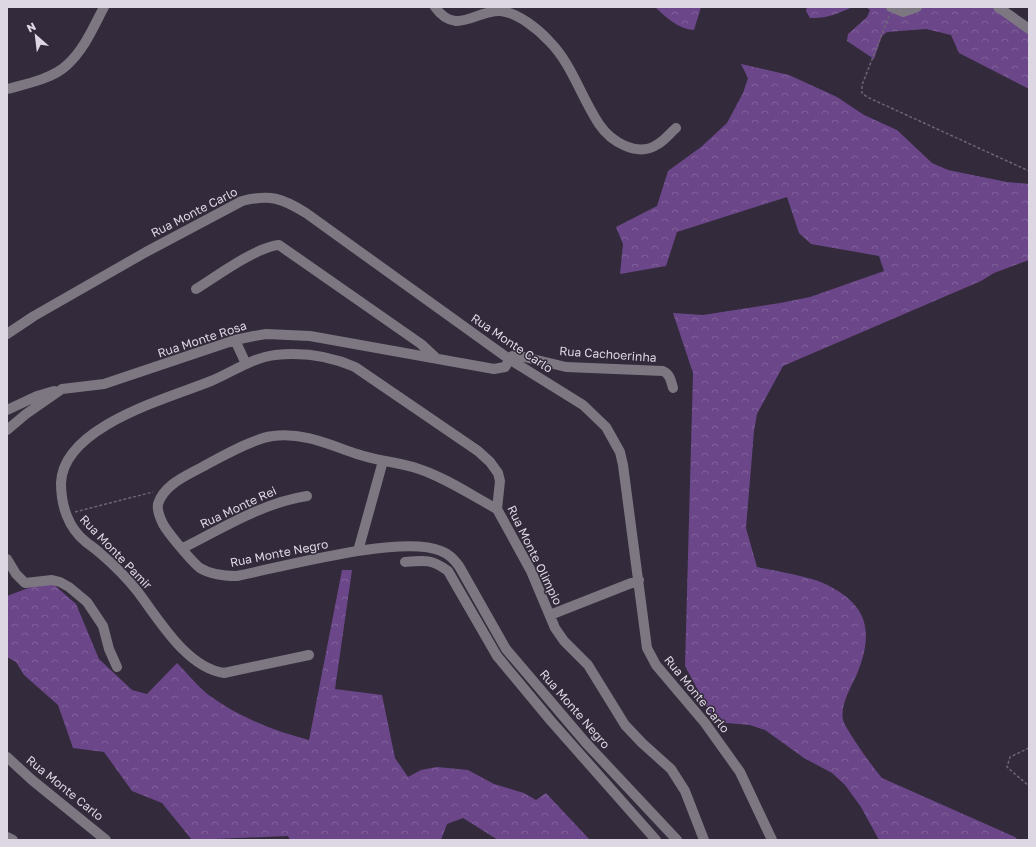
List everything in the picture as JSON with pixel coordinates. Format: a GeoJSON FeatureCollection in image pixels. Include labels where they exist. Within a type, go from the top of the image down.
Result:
{"type":"FeatureCollection","features":[{"type":"Feature","properties":{"kind":"street"},"geometry":{"type":"LineString","coordinates":[[7,89],[53,74],[67,65],[81,48],[104,7]]}},
{"type":"Feature","properties":{"kind":"street"},"geometry":{"type":"LineString","coordinates":[[435,7],[446,17],[461,22],[492,12],[504,12],[541,32],[554,45],[564,60],[599,124],[612,139],[626,147],[644,150],[658,145],[676,128]]}},
{"type":"Feature","properties":{"kind":"street"},"geometry":{"type":"LineString","coordinates":[[891,8],[903,12],[917,7]]}},
{"type":"Feature","properties":{"kind":"street"},"geometry":{"type":"LineString","coordinates":[[998,7],[1029,29]]}},
{"type":"Feature","properties":{"kind":"street","name":"Rua Monte Carlo"},"geometry":{"type":"LineString","coordinates":[[7,334],[34,316],[226,208],[242,201],[259,197],[272,197],[286,201],[306,213],[509,359],[583,405],[606,427],[613,438],[623,465],[644,637],[651,658],[705,723],[730,758],[750,791],[772,840]]}},
{"type":"Feature","properties":{"kind":"street"},"geometry":{"type":"LineString","coordinates":[[196,289],[257,252],[272,246],[279,246],[418,341],[436,358]]}},
{"type":"Feature","properties":{"kind":"street","name":"Rua Monte Rosa"},"geometry":{"type":"LineString","coordinates":[[7,430],[26,414],[62,389],[112,382],[235,340],[266,334],[310,336],[498,369],[505,367],[509,359]]}},
{"type":"Feature","properties":{"kind":"street"},"geometry":{"type":"LineString","coordinates":[[235,340],[246,364]]}},
{"type":"Feature","properties":{"kind":"street","name":"Rua Monte Olimpio"},"geometry":{"type":"LineString","coordinates":[[246,364],[259,358],[292,354],[323,356],[355,366],[440,424],[490,462],[498,473],[500,482],[497,509],[526,560],[560,636],[588,665],[625,725],[674,773],[685,791],[704,840]]}},
{"type":"Feature","properties":{"kind":"street","name":"Rua Cachoerinha"},"geometry":{"type":"LineString","coordinates":[[509,359],[516,355],[566,367],[663,371],[670,377],[673,388]]}},
{"type":"Feature","properties":{"kind":"street","name":"Rua Monte Pamir"},"geometry":{"type":"LineString","coordinates":[[246,364],[215,380],[156,401],[96,431],[85,440],[68,459],[61,482],[66,514],[71,525],[85,542],[110,562],[137,590],[172,638],[207,668],[224,673],[308,655]]}},
{"type":"Feature","properties":{"kind":"street"},"geometry":{"type":"LineString","coordinates":[[7,410],[36,396],[62,389]]}},
{"type":"Feature","properties":{"kind":"street","name":"Rua Monte Negro"},"geometry":{"type":"LineString","coordinates":[[497,509],[431,473],[407,465],[383,461],[305,437],[273,436],[262,439],[210,463],[169,487],[158,504],[158,511],[163,525],[183,548],[200,567],[221,576],[237,576],[358,551],[411,546],[428,547],[441,550],[451,556],[459,566],[511,655],[586,743],[676,840]]}},
{"type":"Feature","properties":{"kind":"street"},"geometry":{"type":"LineString","coordinates":[[358,551],[383,461]]}},
{"type":"Feature","properties":{"kind":"street","name":"Rua Monte Rei"},"geometry":{"type":"LineString","coordinates":[[183,548],[267,505],[286,499],[306,496]]}},
{"type":"Feature","properties":{"kind":"street"},"geometry":{"type":"LineString","coordinates":[[7,559],[16,574],[25,582],[52,580],[60,582],[69,587],[87,602],[104,626],[109,649],[117,667]]}},
{"type":"Feature","properties":{"kind":"street"},"geometry":{"type":"LineString","coordinates":[[405,562],[424,560],[437,563],[448,571],[497,656],[551,721],[656,840]]}},
{"type":"Feature","properties":{"kind":"street"},"geometry":{"type":"LineString","coordinates":[[550,615],[638,580]]}},
{"type":"Feature","properties":{"kind":"street","name":"Rua Monte Carlo"},"geometry":{"type":"LineString","coordinates":[[7,757],[32,780],[98,831],[106,840]]}},
{"type":"Feature","properties":{"kind":"street"},"geometry":{"type":"LineString","coordinates":[[7,837],[13,840]]}},
{"type":"Feature","properties":{"kind":"path"},"geometry":{"type":"LineString","coordinates":[[891,8],[862,85],[862,93],[867,97],[1029,171]]}},
{"type":"Feature","properties":{"kind":"path"},"geometry":{"type":"LineString","coordinates":[[66,514],[169,487]]}},
{"type":"Feature","properties":{"kind":"path"},"geometry":{"type":"LineString","coordinates":[[1029,748],[1010,757],[1007,767],[1029,786]]}},
{"type":"Feature","properties":{"kind":"green space"},"geometry":{"type":"Polygon","coordinates":[[[655,7],[701,7],[694,30],[678,25],[655,7]]]}},
{"type":"Feature","properties":{"kind":"green space"},"geometry":{"type":"Polygon","coordinates":[[[807,7],[853,7],[822,18],[810,18],[806,11],[807,7]]]}},
{"type":"Feature","properties":{"kind":"green space"},"geometry":{"type":"Polygon","coordinates":[[[866,7],[1006,7],[1029,23],[1029,89],[959,53],[951,35],[926,29],[887,32],[882,36],[874,59],[847,41],[848,34],[867,17],[870,10],[866,7]]]}},
{"type":"Feature","properties":{"kind":"green space"},"geometry":{"type":"Polygon","coordinates":[[[741,64],[789,75],[837,97],[864,115],[897,130],[932,163],[948,170],[1007,182],[1029,184],[1029,260],[994,273],[981,281],[783,366],[757,414],[754,431],[746,528],[757,567],[816,580],[838,591],[849,599],[858,609],[866,631],[863,658],[849,690],[842,714],[845,725],[882,778],[1015,837],[1018,840],[879,840],[861,807],[845,785],[832,773],[804,758],[765,730],[750,725],[715,722],[685,666],[693,373],[673,313],[703,315],[780,303],[810,297],[884,271],[879,256],[811,244],[799,233],[787,197],[677,232],[666,266],[620,274],[623,244],[616,227],[657,206],[668,171],[701,147],[727,123],[743,93],[748,78],[741,64]]]}},
{"type":"Feature","properties":{"kind":"green space"},"geometry":{"type":"Polygon","coordinates":[[[342,570],[352,570],[335,689],[382,695],[395,758],[408,777],[421,770],[437,767],[468,770],[494,784],[524,793],[536,800],[546,793],[590,840],[498,840],[463,818],[447,824],[441,840],[290,840],[288,836],[192,840],[162,803],[132,791],[104,752],[73,748],[58,705],[24,675],[16,662],[7,657],[7,596],[39,584],[53,584],[76,604],[99,659],[132,690],[147,694],[177,663],[197,684],[221,704],[270,728],[309,740],[342,570]]]}}]}
